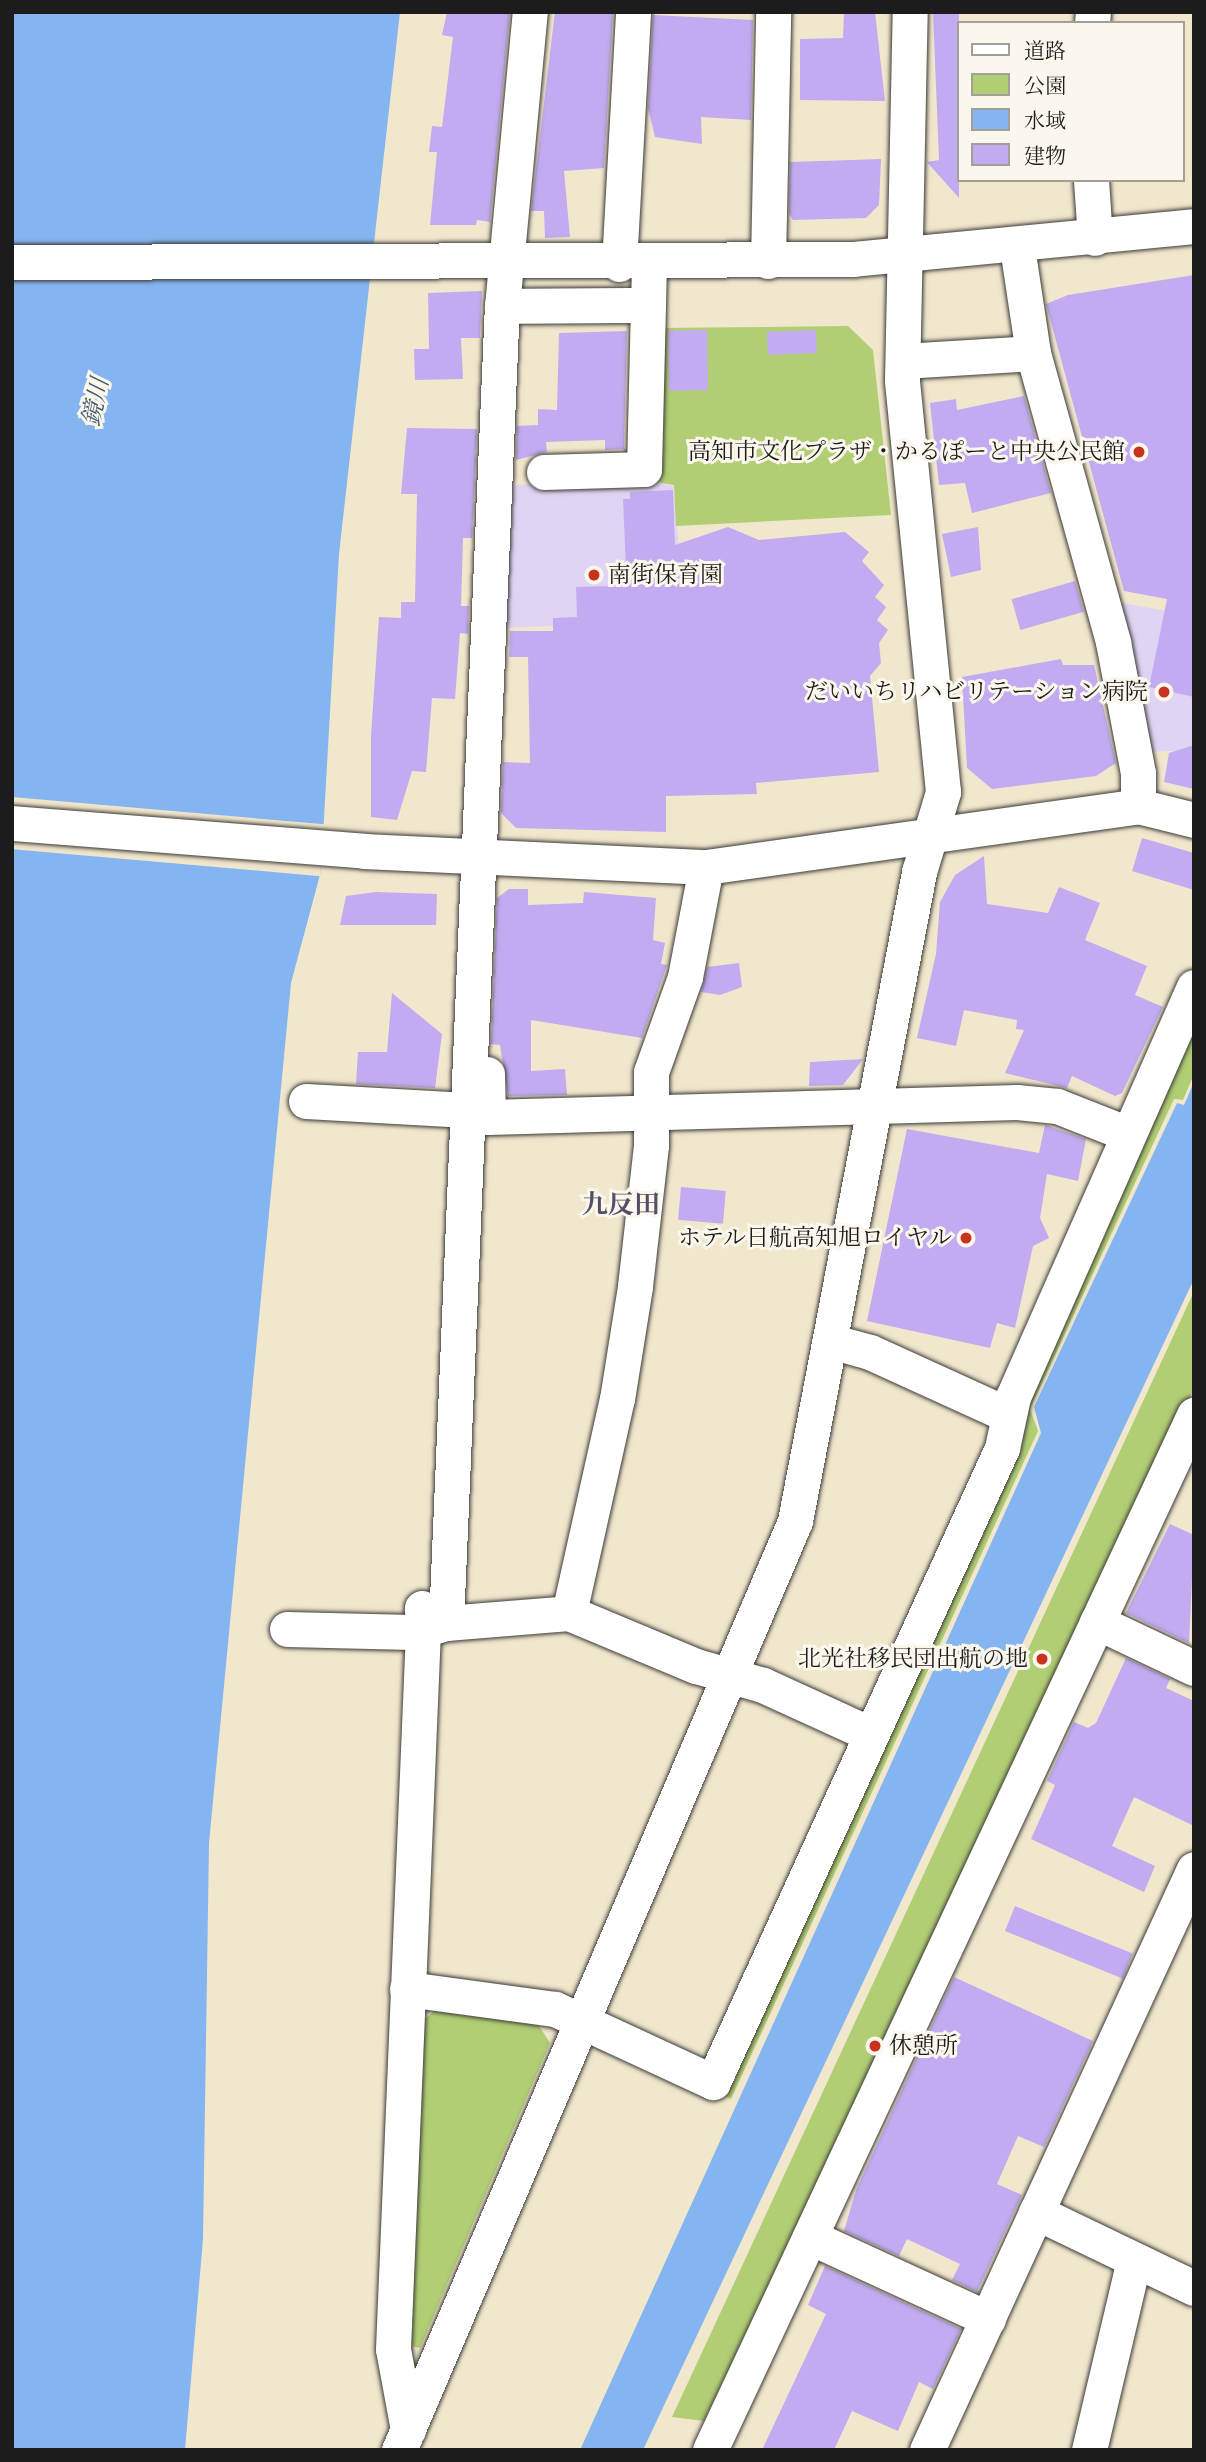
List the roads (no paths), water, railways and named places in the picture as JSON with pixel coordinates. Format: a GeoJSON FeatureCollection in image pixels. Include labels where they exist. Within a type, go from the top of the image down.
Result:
{"type":"FeatureCollection","features":[{"type":"Feature","properties":{"kind":"street"},"geometry":{"type":"LineString","coordinates":[[404,2440],[393,2349],[407,1989],[435,1627],[456,1109],[471,1044],[481,856],[501,316],[530,12]]}},
{"type":"Feature","properties":{"kind":"street"},"geometry":{"type":"LineString","coordinates":[[544,472],[644,469],[648,305],[634,264],[633,12]]}},
{"type":"Feature","properties":{"kind":"street"},"geometry":{"type":"LineString","coordinates":[[768,261],[773,12]]}},
{"type":"Feature","properties":{"kind":"street"},"geometry":{"type":"LineString","coordinates":[[404,2440],[795,1521],[874,1104],[943,792],[904,361],[910,12]]}},
{"type":"Feature","properties":{"kind":"street"},"geometry":{"type":"LineString","coordinates":[[1091,182],[1095,238]]}},
{"type":"Feature","properties":{"kind":"street"},"geometry":{"type":"LineString","coordinates":[[12,262],[634,264],[768,261],[1017,247],[1194,226]]}},
{"type":"Feature","properties":{"kind":"street"},"geometry":{"type":"LineString","coordinates":[[1017,247],[1033,353],[1113,642],[1138,773],[1138,806]]}},
{"type":"Feature","properties":{"kind":"street"},"geometry":{"type":"LineString","coordinates":[[501,316],[648,305]]}},
{"type":"Feature","properties":{"kind":"street"},"geometry":{"type":"LineString","coordinates":[[904,361],[1033,353]]}},
{"type":"Feature","properties":{"kind":"street"},"geometry":{"type":"LineString","coordinates":[[12,823],[365,851],[706,867],[1138,806],[1194,820]]}},
{"type":"Feature","properties":{"kind":"street"},"geometry":{"type":"LineString","coordinates":[[569,1613],[620,1387],[650,1110],[651,1072],[685,976],[706,867]]}},
{"type":"Feature","properties":{"kind":"street"},"geometry":{"type":"LineString","coordinates":[[407,1989],[555,2009],[713,2082],[1002,1448],[1008,1415],[1194,987]]}},
{"type":"Feature","properties":{"kind":"street"},"geometry":{"type":"LineString","coordinates":[[471,1044],[488,1052],[488,1117],[874,1104],[1041,1103],[1098,1118],[1128,1134]]}},
{"type":"Feature","properties":{"kind":"street"},"geometry":{"type":"LineString","coordinates":[[306,1101],[456,1109]]}},
{"type":"Feature","properties":{"kind":"street"},"geometry":{"type":"LineString","coordinates":[[830,1341],[870,1352],[1008,1415]]}},
{"type":"Feature","properties":{"kind":"street"},"geometry":{"type":"LineString","coordinates":[[710,2450],[1194,1415]]}},
{"type":"Feature","properties":{"kind":"street"},"geometry":{"type":"LineString","coordinates":[[287,1629],[435,1627],[569,1613],[730,1677],[763,1685],[870,1734]]}},
{"type":"Feature","properties":{"kind":"street"},"geometry":{"type":"LineString","coordinates":[[1097,1622],[1194,1668]]}},
{"type":"Feature","properties":{"kind":"street"},"geometry":{"type":"LineString","coordinates":[[927,2450],[1194,1869]]}},
{"type":"Feature","properties":{"kind":"street"},"geometry":{"type":"LineString","coordinates":[[1037,2212],[1194,2288]]}},
{"type":"Feature","properties":{"kind":"street"},"geometry":{"type":"LineString","coordinates":[[810,2237],[988,2319]]}},
{"type":"Feature","properties":{"kind":"street"},"geometry":{"type":"LineString","coordinates":[[1090,2450],[1134,2260]]}},
{"type":"Feature","properties":{"kind":"water","name":"鏡川"},"geometry":{"type":"Polygon","coordinates":[[[12,12],[400,12],[339,554],[321,871],[291,983],[209,1843],[203,2239],[185,2450],[12,2450],[12,12]]]}},
{"type":"Feature","properties":{"kind":"water"},"geometry":{"type":"Polygon","coordinates":[[[1194,1082],[1194,1283],[655,2450],[580,2450],[1041,1433],[1034,1407],[1177,1103],[1184,1105],[1194,1082]]]}},
{"type":"Feature","properties":{"kind":"place","name":"高知市文化プラザ・かるぽーと中央公民館"},"geometry":{"type":"Point","coordinates":[1139,452]}},
{"type":"Feature","properties":{"kind":"place","name":"南街保育園"},"geometry":{"type":"Point","coordinates":[594,575]}},
{"type":"Feature","properties":{"kind":"place","name":"だいいちリハビリテーション病院"},"geometry":{"type":"Point","coordinates":[1164,692]}},
{"type":"Feature","properties":{"kind":"place","name":"ホテル日航高知旭ロイヤル"},"geometry":{"type":"Point","coordinates":[966,1238]}},
{"type":"Feature","properties":{"kind":"place","name":"北光社移民団出航の地"},"geometry":{"type":"Point","coordinates":[1042,1659]}},
{"type":"Feature","properties":{"kind":"place","name":"休憩所"},"geometry":{"type":"Point","coordinates":[875,2046]}},
{"type":"Feature","properties":{"kind":"district","name":"九反田"},"geometry":{"type":"Point","coordinates":[621,1205]}}]}
